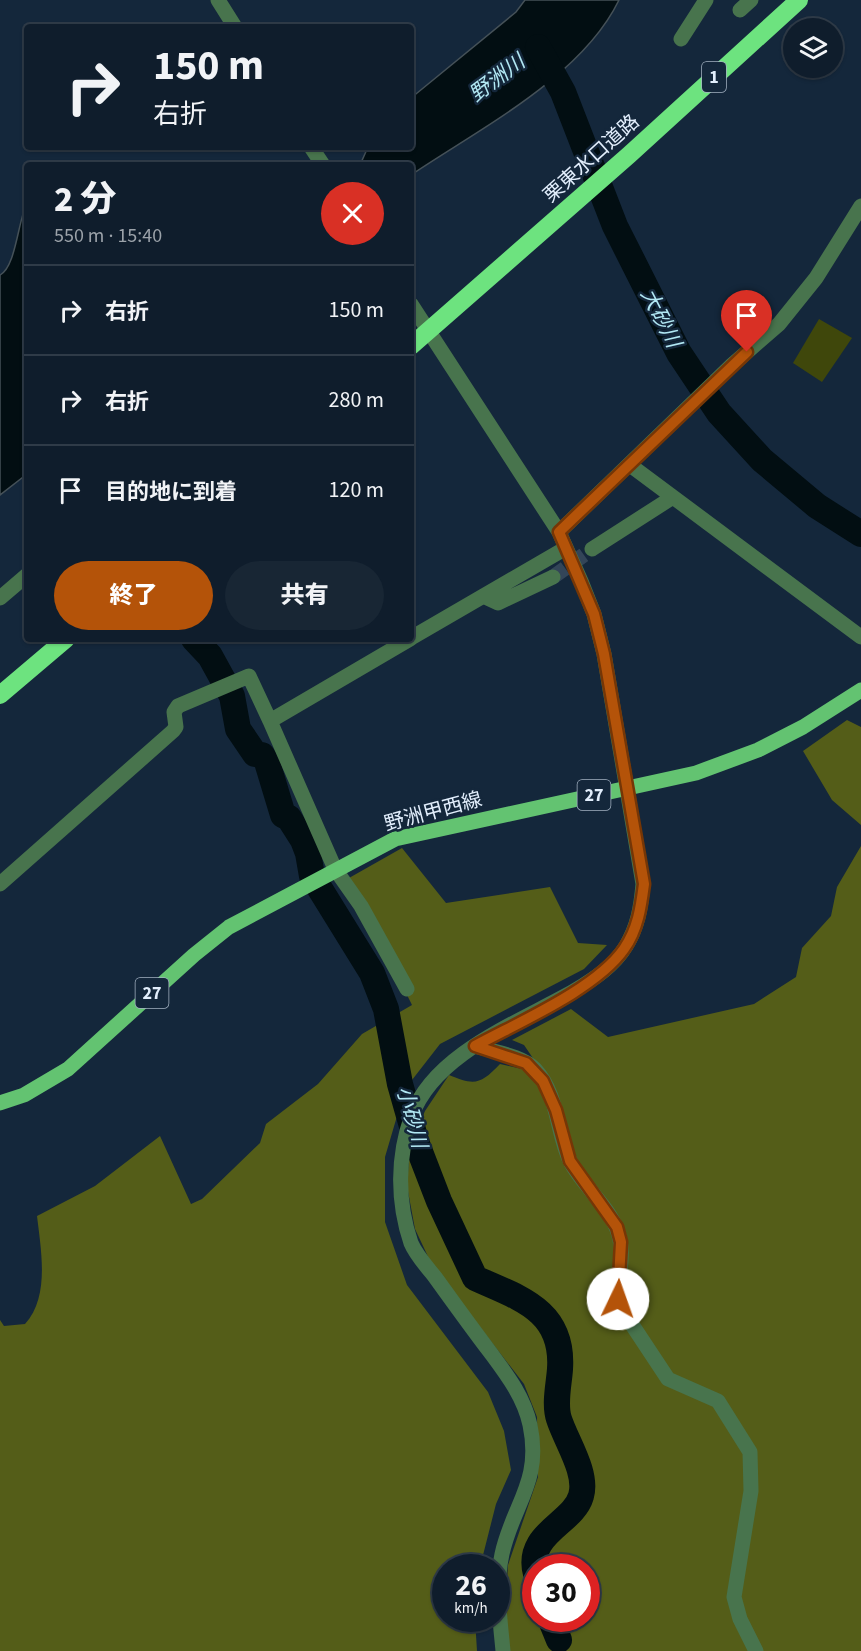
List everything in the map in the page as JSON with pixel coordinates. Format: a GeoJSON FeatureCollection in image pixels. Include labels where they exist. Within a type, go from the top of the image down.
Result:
{"type":"FeatureCollection","features":[{"type":"Feature","properties":{"kind":"highway","name":"栗東水口道路"},"geometry":{"type":"LineString","coordinates":[[414,343],[629,155],[799,0]]}},
{"type":"Feature","properties":{"kind":"highway"},"geometry":{"type":"LineString","coordinates":[[0,695],[62,642]]}},
{"type":"Feature","properties":{"kind":"main road","name":"野洲甲西線"},"geometry":{"type":"LineString","coordinates":[[0,1103],[24,1095],[68,1069],[194,955],[229,927],[335,869],[395,840],[696,773],[758,750],[803,727],[861,690]]}},
{"type":"Feature","properties":{"kind":"street"},"geometry":{"type":"LineString","coordinates":[[218,0],[234,24]]}},
{"type":"Feature","properties":{"kind":"street"},"geometry":{"type":"LineString","coordinates":[[681,39],[706,0]]}},
{"type":"Feature","properties":{"kind":"street"},"geometry":{"type":"LineString","coordinates":[[559,532],[732,365],[779,324],[816,278],[861,206]]}},
{"type":"Feature","properties":{"kind":"street"},"geometry":{"type":"LineString","coordinates":[[414,309],[559,532],[594,614],[604,654],[644,884],[641,914],[625,948],[611,965],[593,979],[475,1046],[444,1067],[423,1094],[412,1114],[402,1149],[400,1179],[404,1216],[412,1245],[517,1390],[530,1426],[533,1450],[531,1478],[509,1532],[499,1575],[498,1597],[503,1651]]}},
{"type":"Feature","properties":{"kind":"street"},"geometry":{"type":"LineString","coordinates":[[630,465],[861,637]]}},
{"type":"Feature","properties":{"kind":"street"},"geometry":{"type":"LineString","coordinates":[[592,549],[673,497]]}},
{"type":"Feature","properties":{"kind":"street"},"geometry":{"type":"LineString","coordinates":[[414,637],[566,548]]}},
{"type":"Feature","properties":{"kind":"street"},"geometry":{"type":"LineString","coordinates":[[483,596],[498,603],[553,577]]}},
{"type":"Feature","properties":{"kind":"street"},"geometry":{"type":"LineString","coordinates":[[0,598],[24,578]]}},
{"type":"Feature","properties":{"kind":"street"},"geometry":{"type":"LineString","coordinates":[[270,721],[405,642]]}},
{"type":"Feature","properties":{"kind":"street"},"geometry":{"type":"LineString","coordinates":[[0,884],[173,731],[176,727],[173,716],[176,708],[249,676],[335,869],[361,906],[407,989]]}},
{"type":"Feature","properties":{"kind":"street"},"geometry":{"type":"LineString","coordinates":[[475,1046],[526,1063],[543,1081],[556,1110],[570,1161],[617,1227],[621,1242],[618,1299],[621,1308],[668,1379],[718,1401],[750,1452],[751,1491],[734,1597],[740,1619],[756,1651]]}},
{"type":"Feature","properties":{"kind":"green space"},"geometry":{"type":"Polygon","coordinates":[[[819,319],[852,338],[822,382],[793,363],[819,319]]]}},
{"type":"Feature","properties":{"kind":"green space"},"geometry":{"type":"Polygon","coordinates":[[[847,720],[861,727],[861,825],[832,800],[803,751],[847,720]]]}},
{"type":"Feature","properties":{"kind":"green space"},"geometry":{"type":"Polygon","coordinates":[[[861,846],[861,1651],[509,1651],[505,1632],[510,1632],[510,1559],[538,1477],[537,1417],[524,1384],[432,1265],[415,1229],[407,1186],[410,1146],[425,1111],[449,1075],[465,1081],[477,1081],[488,1076],[500,1064],[522,1069],[538,1086],[543,1073],[524,1045],[512,1040],[571,1009],[608,1037],[754,1004],[796,977],[802,948],[831,916],[837,887],[861,846]]]}},
{"type":"Feature","properties":{"kind":"green space"},"geometry":{"type":"Polygon","coordinates":[[[402,848],[446,903],[550,887],[578,943],[607,945],[584,969],[440,1044],[405,1089],[385,1157],[385,1222],[407,1285],[488,1392],[504,1431],[511,1470],[496,1504],[483,1554],[432,1554],[432,1632],[476,1632],[477,1651],[0,1651],[0,1320],[4,1326],[25,1324],[38,1301],[42,1258],[37,1216],[95,1186],[160,1136],[191,1204],[202,1199],[260,1143],[266,1124],[318,1084],[362,1034],[412,1005],[349,878],[402,848]]]}},
{"type":"Feature","properties":{"kind":"water","name":"野洲川"},"geometry":{"type":"Polygon","coordinates":[[[525,0],[619,0],[602,28],[555,77],[497,120],[414,173],[414,162],[361,162],[367,150],[414,150],[414,96],[516,12],[525,0]]]}},
{"type":"Feature","properties":{"kind":"water"},"geometry":{"type":"Polygon","coordinates":[[[24,211],[24,476],[0,495],[0,275],[10,263],[24,211]]]}},
{"type":"Feature","properties":{"kind":"waterway","name":"大砂川"},"geometry":{"type":"LineString","coordinates":[[538,47],[563,92],[615,226],[679,353],[719,413],[762,460],[817,506],[861,534]]}},
{"type":"Feature","properties":{"kind":"waterway","name":"小砂川"},"geometry":{"type":"LineString","coordinates":[[197,642],[210,656],[232,696],[238,729],[255,754],[262,755],[267,762],[283,815],[289,818],[303,840],[312,876],[372,973],[386,1009],[400,1084],[417,1144],[439,1201],[475,1278],[507,1292],[536,1309],[555,1333],[560,1369],[558,1413],[579,1467],[582,1487],[576,1506],[543,1539],[536,1554]]}},
{"type":"Feature","properties":{"kind":"waterway","name":"小砂川"},"geometry":{"type":"LineString","coordinates":[[556,1632],[559,1640]]}},
{"type":"Feature","properties":{"kind":"tunnel"},"geometry":{"type":"LineString","coordinates":[[553,577],[592,549]]}},
{"type":"Feature","properties":{"kind":"route"},"geometry":{"type":"LineString","coordinates":[[618,1299],[621,1242],[617,1227],[570,1161],[556,1110],[543,1081],[526,1063],[475,1046],[593,979],[611,965],[625,948],[641,914],[644,884],[604,654],[594,614],[559,532],[747,352]]}}]}
